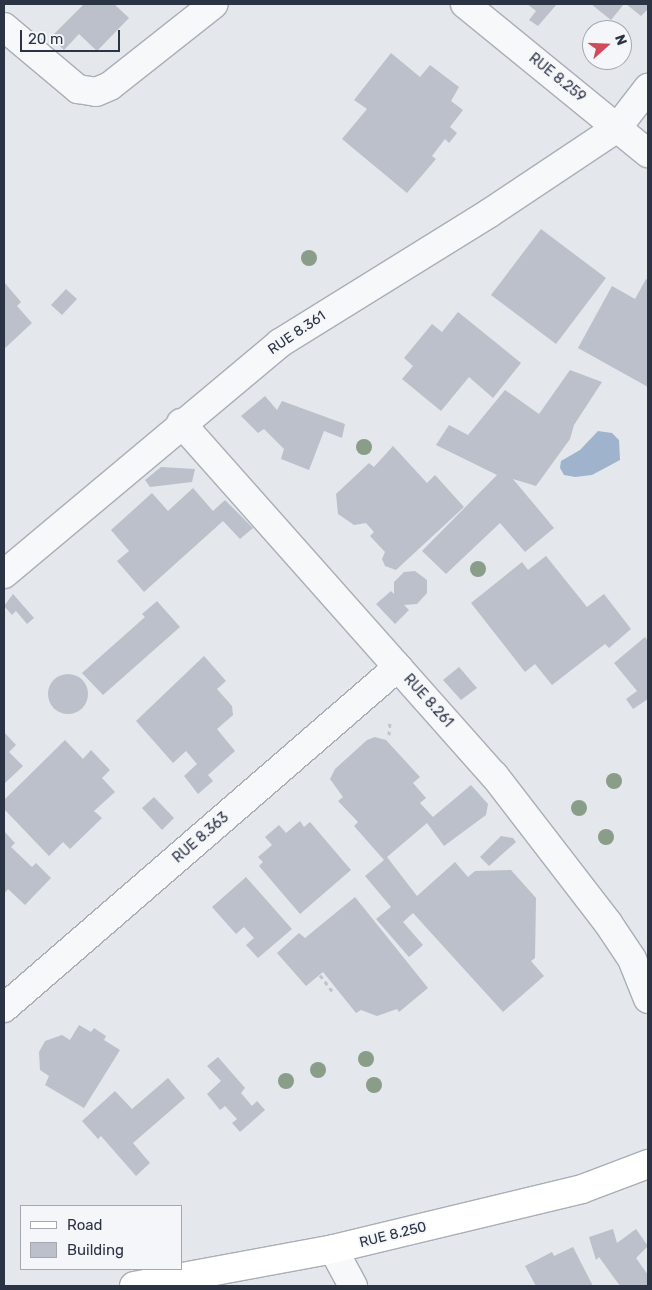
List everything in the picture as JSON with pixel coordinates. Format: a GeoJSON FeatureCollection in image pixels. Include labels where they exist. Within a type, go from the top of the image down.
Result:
{"type":"FeatureCollection","features":[{"type":"Feature","properties":{"kind":"street"},"geometry":{"type":"LineString","coordinates":[[4,27],[78,89],[96,92],[110,86],[214,4]]}},
{"type":"Feature","properties":{"kind":"street","name":"RUE 8.259"},"geometry":{"type":"LineString","coordinates":[[465,4],[648,153]]}},
{"type":"Feature","properties":{"kind":"street","name":"RUE 8.361"},"geometry":{"type":"LineString","coordinates":[[4,574],[182,423],[280,343],[488,214],[617,128],[648,88]]}},
{"type":"Feature","properties":{"kind":"street","name":"RUE 8.261"},"geometry":{"type":"LineString","coordinates":[[182,423],[494,775],[608,923],[632,959],[648,999]]}},
{"type":"Feature","properties":{"kind":"street","name":"RUE 8.363"},"geometry":{"type":"LineString","coordinates":[[4,1008],[398,667]]}},
{"type":"Feature","properties":{"kind":"street","name":"RUE 8.250"},"geometry":{"type":"LineString","coordinates":[[134,1286],[333,1249],[582,1189],[648,1164]]}},
{"type":"Feature","properties":{"kind":"street"},"geometry":{"type":"LineString","coordinates":[[333,1249],[354,1286]]}},
{"type":"Feature","properties":{"kind":"path"},"geometry":{"type":"LineString","coordinates":[[389,735],[390,722]]}},
{"type":"Feature","properties":{"kind":"path"},"geometry":{"type":"LineString","coordinates":[[320,975],[333,992]]}},
{"type":"Feature","properties":{"kind":"water"},"geometry":{"type":"Polygon","coordinates":[[[598,431],[612,433],[619,440],[620,460],[592,475],[575,477],[564,475],[560,468],[561,461],[580,450],[598,431]]]}},
{"type":"Feature","properties":{"kind":"building"},"geometry":{"type":"Polygon","coordinates":[[[84,4],[114,4],[129,18],[97,51],[79,34],[64,50],[51,37],[84,4]]]}},
{"type":"Feature","properties":{"kind":"building"},"geometry":{"type":"Polygon","coordinates":[[[527,4],[557,4],[538,26],[529,20],[536,11],[527,4]]]}},
{"type":"Feature","properties":{"kind":"building"},"geometry":{"type":"Polygon","coordinates":[[[591,4],[624,4],[611,20],[591,4]]]}},
{"type":"Feature","properties":{"kind":"building"},"geometry":{"type":"Polygon","coordinates":[[[626,4],[648,4],[648,9],[641,16],[626,4]]]}},
{"type":"Feature","properties":{"kind":"building"},"geometry":{"type":"Polygon","coordinates":[[[391,53],[420,77],[430,65],[459,87],[451,101],[463,110],[450,127],[457,133],[449,143],[445,139],[432,156],[436,159],[407,193],[342,139],[367,109],[354,100],[391,53]]]}},
{"type":"Feature","properties":{"kind":"building"},"geometry":{"type":"Polygon","coordinates":[[[541,229],[606,278],[556,344],[491,295],[541,229]]]}},
{"type":"Feature","properties":{"kind":"building"},"geometry":{"type":"Polygon","coordinates":[[[646,279],[648,280],[648,387],[578,348],[612,286],[635,299],[646,279]]]}},
{"type":"Feature","properties":{"kind":"building"},"geometry":{"type":"Polygon","coordinates":[[[4,282],[21,302],[17,306],[32,323],[4,349],[4,282]]]}},
{"type":"Feature","properties":{"kind":"building"},"geometry":{"type":"Polygon","coordinates":[[[66,289],[77,299],[62,315],[51,305],[66,289]]]}},
{"type":"Feature","properties":{"kind":"building"},"geometry":{"type":"Polygon","coordinates":[[[458,312],[521,363],[493,398],[469,377],[441,411],[402,379],[413,366],[404,358],[432,324],[442,332],[458,312]]]}},
{"type":"Feature","properties":{"kind":"building"},"geometry":{"type":"Polygon","coordinates":[[[570,370],[602,382],[574,425],[570,439],[536,486],[513,479],[554,528],[525,552],[500,523],[446,574],[422,551],[497,475],[436,445],[449,425],[468,435],[505,390],[539,414],[570,370]]]}},
{"type":"Feature","properties":{"kind":"building"},"geometry":{"type":"Polygon","coordinates":[[[265,396],[277,410],[282,401],[345,424],[342,438],[324,431],[309,470],[281,459],[284,449],[264,429],[258,433],[241,416],[265,396]]]}},
{"type":"Feature","properties":{"kind":"building"},"geometry":{"type":"Polygon","coordinates":[[[393,446],[427,483],[435,475],[464,507],[396,570],[385,566],[382,559],[385,552],[370,536],[374,532],[366,523],[354,525],[338,514],[336,494],[369,463],[374,467],[393,446]]]}},
{"type":"Feature","properties":{"kind":"building"},"geometry":{"type":"Polygon","coordinates":[[[161,467],[195,469],[192,482],[150,487],[145,480],[161,467]]]}},
{"type":"Feature","properties":{"kind":"building"},"geometry":{"type":"Polygon","coordinates":[[[193,488],[213,511],[225,500],[253,528],[240,539],[223,521],[144,592],[117,561],[129,551],[111,530],[152,493],[168,511],[193,488]]]}},
{"type":"Feature","properties":{"kind":"building"},"geometry":{"type":"Polygon","coordinates":[[[546,556],[587,607],[604,594],[631,629],[609,648],[605,644],[552,685],[535,664],[525,672],[471,603],[522,562],[528,570],[546,556]]]}},
{"type":"Feature","properties":{"kind":"building"},"geometry":{"type":"Polygon","coordinates":[[[415,571],[427,580],[427,593],[417,604],[404,605],[409,610],[395,624],[376,604],[391,591],[394,594],[394,582],[404,572],[415,571]]]}},
{"type":"Feature","properties":{"kind":"building"},"geometry":{"type":"Polygon","coordinates":[[[13,594],[34,618],[27,624],[16,611],[12,615],[4,606],[13,594]]]}},
{"type":"Feature","properties":{"kind":"building"},"geometry":{"type":"Polygon","coordinates":[[[157,601],[180,627],[103,695],[82,673],[145,617],[142,614],[157,601]]]}},
{"type":"Feature","properties":{"kind":"building"},"geometry":{"type":"Polygon","coordinates":[[[645,637],[648,641],[648,699],[633,709],[626,699],[637,691],[614,663],[645,637]]]}},
{"type":"Feature","properties":{"kind":"building"},"geometry":{"type":"Polygon","coordinates":[[[204,656],[226,681],[217,689],[232,706],[233,715],[217,729],[235,751],[208,775],[213,781],[198,794],[184,776],[197,764],[186,751],[173,763],[136,721],[204,656]]]}},
{"type":"Feature","properties":{"kind":"building"},"geometry":{"type":"Polygon","coordinates":[[[459,667],[477,688],[461,700],[443,680],[459,667]]]}},
{"type":"Feature","properties":{"kind":"building"},"geometry":{"type":"Polygon","coordinates":[[[64,674],[72,674],[79,677],[85,683],[88,694],[85,705],[79,711],[72,714],[64,714],[57,711],[51,705],[48,698],[48,690],[51,683],[57,677],[64,674]]]}},
{"type":"Feature","properties":{"kind":"building"},"geometry":{"type":"Polygon","coordinates":[[[4,732],[16,745],[9,752],[23,766],[4,784],[4,732]]]}},
{"type":"Feature","properties":{"kind":"building"},"geometry":{"type":"Polygon","coordinates":[[[375,737],[386,740],[420,777],[413,783],[426,798],[420,803],[433,817],[471,785],[488,804],[486,815],[444,846],[427,823],[387,857],[417,896],[455,862],[468,877],[475,871],[511,870],[536,898],[535,958],[531,961],[544,976],[503,1012],[413,913],[403,922],[423,945],[409,957],[376,919],[391,907],[365,876],[384,860],[354,826],[358,822],[338,801],[343,797],[330,779],[335,769],[367,740],[375,737]]]}},
{"type":"Feature","properties":{"kind":"building"},"geometry":{"type":"Polygon","coordinates":[[[65,740],[83,759],[91,750],[110,770],[102,778],[115,792],[94,811],[102,818],[70,849],[63,842],[49,856],[4,809],[4,800],[65,740]]]}},
{"type":"Feature","properties":{"kind":"building"},"geometry":{"type":"Polygon","coordinates":[[[154,797],[174,818],[162,830],[142,808],[154,797]]]}},
{"type":"Feature","properties":{"kind":"building"},"geometry":{"type":"Polygon","coordinates":[[[300,821],[304,827],[310,822],[351,870],[300,914],[259,866],[263,862],[258,857],[272,845],[265,837],[279,825],[286,833],[300,821]]]}},
{"type":"Feature","properties":{"kind":"building"},"geometry":{"type":"Polygon","coordinates":[[[4,831],[15,843],[11,847],[32,867],[36,863],[51,878],[25,905],[8,889],[4,894],[4,831]]]}},
{"type":"Feature","properties":{"kind":"building"},"geometry":{"type":"Polygon","coordinates":[[[501,836],[513,838],[516,842],[489,866],[480,857],[501,836]]]}},
{"type":"Feature","properties":{"kind":"building"},"geometry":{"type":"Polygon","coordinates":[[[246,877],[292,929],[258,958],[246,945],[254,938],[244,927],[236,934],[212,907],[246,877]]]}},
{"type":"Feature","properties":{"kind":"building"},"geometry":{"type":"Polygon","coordinates":[[[355,897],[428,988],[399,1012],[397,1009],[377,1016],[361,1010],[356,1013],[323,972],[306,986],[277,953],[299,933],[305,938],[355,897]]]}},
{"type":"Feature","properties":{"kind":"building"},"geometry":{"type":"Polygon","coordinates":[[[79,1025],[91,1032],[94,1028],[106,1036],[104,1040],[120,1050],[84,1108],[45,1085],[49,1076],[40,1070],[39,1052],[45,1041],[62,1035],[70,1040],[79,1025]]]}},
{"type":"Feature","properties":{"kind":"building"},"geometry":{"type":"Polygon","coordinates":[[[218,1057],[245,1088],[241,1093],[252,1106],[257,1101],[265,1110],[240,1132],[232,1123],[237,1119],[225,1106],[220,1110],[207,1094],[221,1081],[207,1066],[218,1057]]]}},
{"type":"Feature","properties":{"kind":"building"},"geometry":{"type":"Polygon","coordinates":[[[168,1078],[185,1098],[133,1143],[150,1163],[136,1176],[101,1136],[98,1139],[82,1121],[115,1091],[132,1109],[168,1078]]]}},
{"type":"Feature","properties":{"kind":"building"},"geometry":{"type":"Polygon","coordinates":[[[613,1229],[617,1243],[636,1229],[648,1246],[636,1258],[648,1275],[648,1286],[620,1286],[599,1257],[596,1260],[589,1237],[613,1229]]]}},
{"type":"Feature","properties":{"kind":"building"},"geometry":{"type":"Polygon","coordinates":[[[573,1247],[593,1286],[536,1286],[525,1266],[552,1252],[554,1256],[573,1247]]]}}]}
